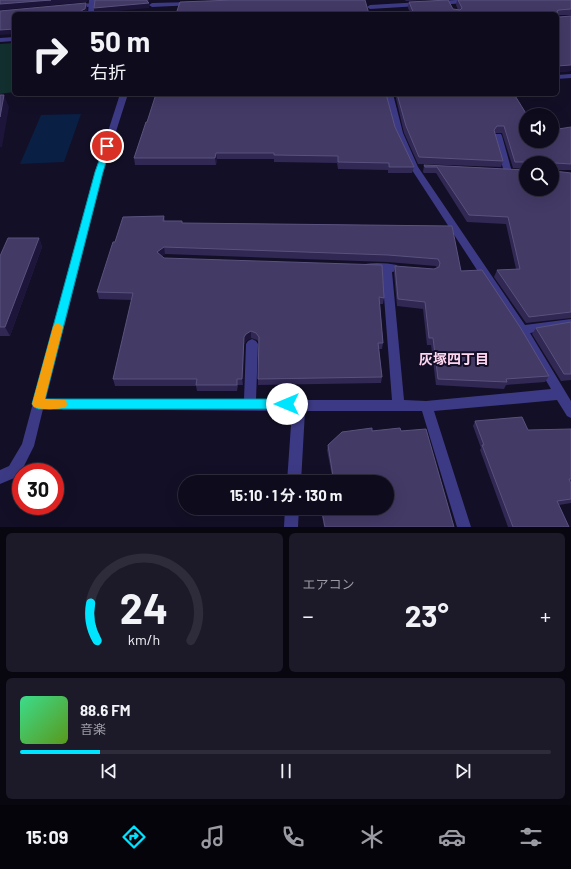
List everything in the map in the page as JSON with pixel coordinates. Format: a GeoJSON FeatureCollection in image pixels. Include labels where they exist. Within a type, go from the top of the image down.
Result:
{"type":"FeatureCollection","features":[{"type":"Feature","properties":{"kind":"street"},"geometry":{"type":"LineString","coordinates":[[366,0],[372,12]]}},
{"type":"Feature","properties":{"kind":"street"},"geometry":{"type":"LineString","coordinates":[[370,7],[452,5],[484,0]]}},
{"type":"Feature","properties":{"kind":"street"},"geometry":{"type":"LineString","coordinates":[[69,7],[92,3]]}},
{"type":"Feature","properties":{"kind":"street"},"geometry":{"type":"LineString","coordinates":[[152,5],[198,3]]}},
{"type":"Feature","properties":{"kind":"street"},"geometry":{"type":"LineString","coordinates":[[0,40],[12,39]]}},
{"type":"Feature","properties":{"kind":"street"},"geometry":{"type":"LineString","coordinates":[[559,77],[571,76]]}},
{"type":"Feature","properties":{"kind":"street"},"geometry":{"type":"LineString","coordinates":[[0,476],[14,471],[28,446],[99,172],[123,96]]}},
{"type":"Feature","properties":{"kind":"street"},"geometry":{"type":"LineString","coordinates":[[390,96],[399,133],[418,168],[522,330],[571,412]]}},
{"type":"Feature","properties":{"kind":"street"},"geometry":{"type":"LineString","coordinates":[[498,136],[507,172]]}},
{"type":"Feature","properties":{"kind":"street"},"geometry":{"type":"LineString","coordinates":[[355,266],[402,268]]}},
{"type":"Feature","properties":{"kind":"street"},"geometry":{"type":"LineString","coordinates":[[387,267],[398,405]]}},
{"type":"Feature","properties":{"kind":"street"},"geometry":{"type":"LineString","coordinates":[[522,330],[571,323]]}},
{"type":"Feature","properties":{"kind":"street"},"geometry":{"type":"LineString","coordinates":[[250,404],[252,344]]}},
{"type":"Feature","properties":{"kind":"street"},"geometry":{"type":"LineString","coordinates":[[38,404],[299,404],[426,406],[560,394]]}},
{"type":"Feature","properties":{"kind":"street"},"geometry":{"type":"LineString","coordinates":[[294,475],[299,404]]}},
{"type":"Feature","properties":{"kind":"street"},"geometry":{"type":"LineString","coordinates":[[426,406],[464,527]]}},
{"type":"Feature","properties":{"kind":"street"},"geometry":{"type":"LineString","coordinates":[[291,527],[292,515]]}},
{"type":"Feature","properties":{"kind":"green space"},"geometry":{"type":"Polygon","coordinates":[[[12,43],[12,92],[0,94],[0,44],[12,43]]]}},
{"type":"Feature","properties":{"kind":"water"},"geometry":{"type":"Polygon","coordinates":[[[81,114],[64,162],[20,164],[41,115],[81,114]]]}},
{"type":"Feature","properties":{"kind":"building"},"geometry":{"type":"Polygon","coordinates":[[[0,0],[51,0],[0,4],[0,0]]]}},
{"type":"Feature","properties":{"kind":"building"},"geometry":{"type":"Polygon","coordinates":[[[95,0],[147,0],[149,3],[94,8],[95,0]]]}},
{"type":"Feature","properties":{"kind":"building"},"geometry":{"type":"Polygon","coordinates":[[[233,0],[365,0],[368,12],[177,12],[180,2],[233,0]]]}},
{"type":"Feature","properties":{"kind":"building"},"geometry":{"type":"Polygon","coordinates":[[[448,0],[453,9],[460,10],[462,8],[458,0],[571,0],[571,9],[559,10],[557,12],[413,12],[409,2],[448,0]]]}},
{"type":"Feature","properties":{"kind":"building"},"geometry":{"type":"Polygon","coordinates":[[[86,3],[85,9],[82,10],[82,12],[12,12],[12,29],[0,30],[0,11],[86,3]]]}},
{"type":"Feature","properties":{"kind":"building"},"geometry":{"type":"Polygon","coordinates":[[[571,16],[571,65],[559,66],[559,17],[571,16]]]}},
{"type":"Feature","properties":{"kind":"building"},"geometry":{"type":"Polygon","coordinates":[[[0,95],[4,95],[0,117],[0,95]]]}},
{"type":"Feature","properties":{"kind":"building"},"geometry":{"type":"Polygon","coordinates":[[[155,96],[387,96],[395,127],[414,167],[389,167],[389,163],[338,162],[338,156],[274,155],[274,153],[216,153],[215,158],[134,158],[155,96]]]}},
{"type":"Feature","properties":{"kind":"building"},"geometry":{"type":"Polygon","coordinates":[[[398,96],[515,96],[523,108],[519,108],[519,148],[559,148],[559,129],[571,127],[571,164],[559,163],[559,156],[519,156],[519,162],[515,162],[504,126],[497,126],[494,130],[503,161],[419,157],[406,126],[398,96]]]}},
{"type":"Feature","properties":{"kind":"building"},"geometry":{"type":"Polygon","coordinates":[[[424,165],[519,170],[519,196],[559,196],[559,172],[571,173],[571,312],[529,317],[497,270],[520,269],[508,217],[469,215],[437,167],[425,167],[424,165]]]}},
{"type":"Feature","properties":{"kind":"building"},"geometry":{"type":"Polygon","coordinates":[[[164,216],[163,221],[182,221],[182,223],[452,226],[461,271],[482,270],[520,327],[549,376],[506,379],[507,382],[438,379],[433,338],[429,338],[425,302],[398,299],[395,266],[434,269],[439,267],[440,263],[438,259],[388,255],[164,247],[157,252],[164,258],[382,265],[384,298],[379,297],[383,343],[378,343],[382,377],[258,379],[259,337],[256,333],[251,331],[244,337],[242,379],[237,379],[237,385],[196,385],[197,379],[113,379],[133,293],[97,292],[113,242],[115,242],[123,217],[164,216]]]}},
{"type":"Feature","properties":{"kind":"building"},"geometry":{"type":"Polygon","coordinates":[[[8,238],[39,238],[5,327],[0,327],[0,256],[8,238]]]}},
{"type":"Feature","properties":{"kind":"building"},"geometry":{"type":"Polygon","coordinates":[[[571,322],[571,374],[564,374],[536,328],[571,322]]]}},
{"type":"Feature","properties":{"kind":"building"},"geometry":{"type":"Polygon","coordinates":[[[522,417],[528,430],[571,429],[571,479],[569,479],[571,484],[571,499],[557,501],[569,527],[513,527],[482,445],[484,445],[475,421],[522,417]]]}},
{"type":"Feature","properties":{"kind":"building"},"geometry":{"type":"Polygon","coordinates":[[[372,428],[372,431],[400,428],[401,431],[426,429],[454,527],[325,527],[323,515],[394,515],[394,475],[333,475],[328,445],[342,432],[372,428]]]}},
{"type":"Feature","properties":{"kind":"slow traffic"},"geometry":{"type":"LineString","coordinates":[[58,327],[38,404],[62,404]]}},
{"type":"Feature","properties":{"kind":"district","name":"灰塚四丁目"},"geometry":{"type":"Point","coordinates":[454,358]}},
{"type":"Feature","properties":{"kind":"route"},"geometry":{"type":"LineString","coordinates":[[107,146],[38,404],[287,404]]}}]}
